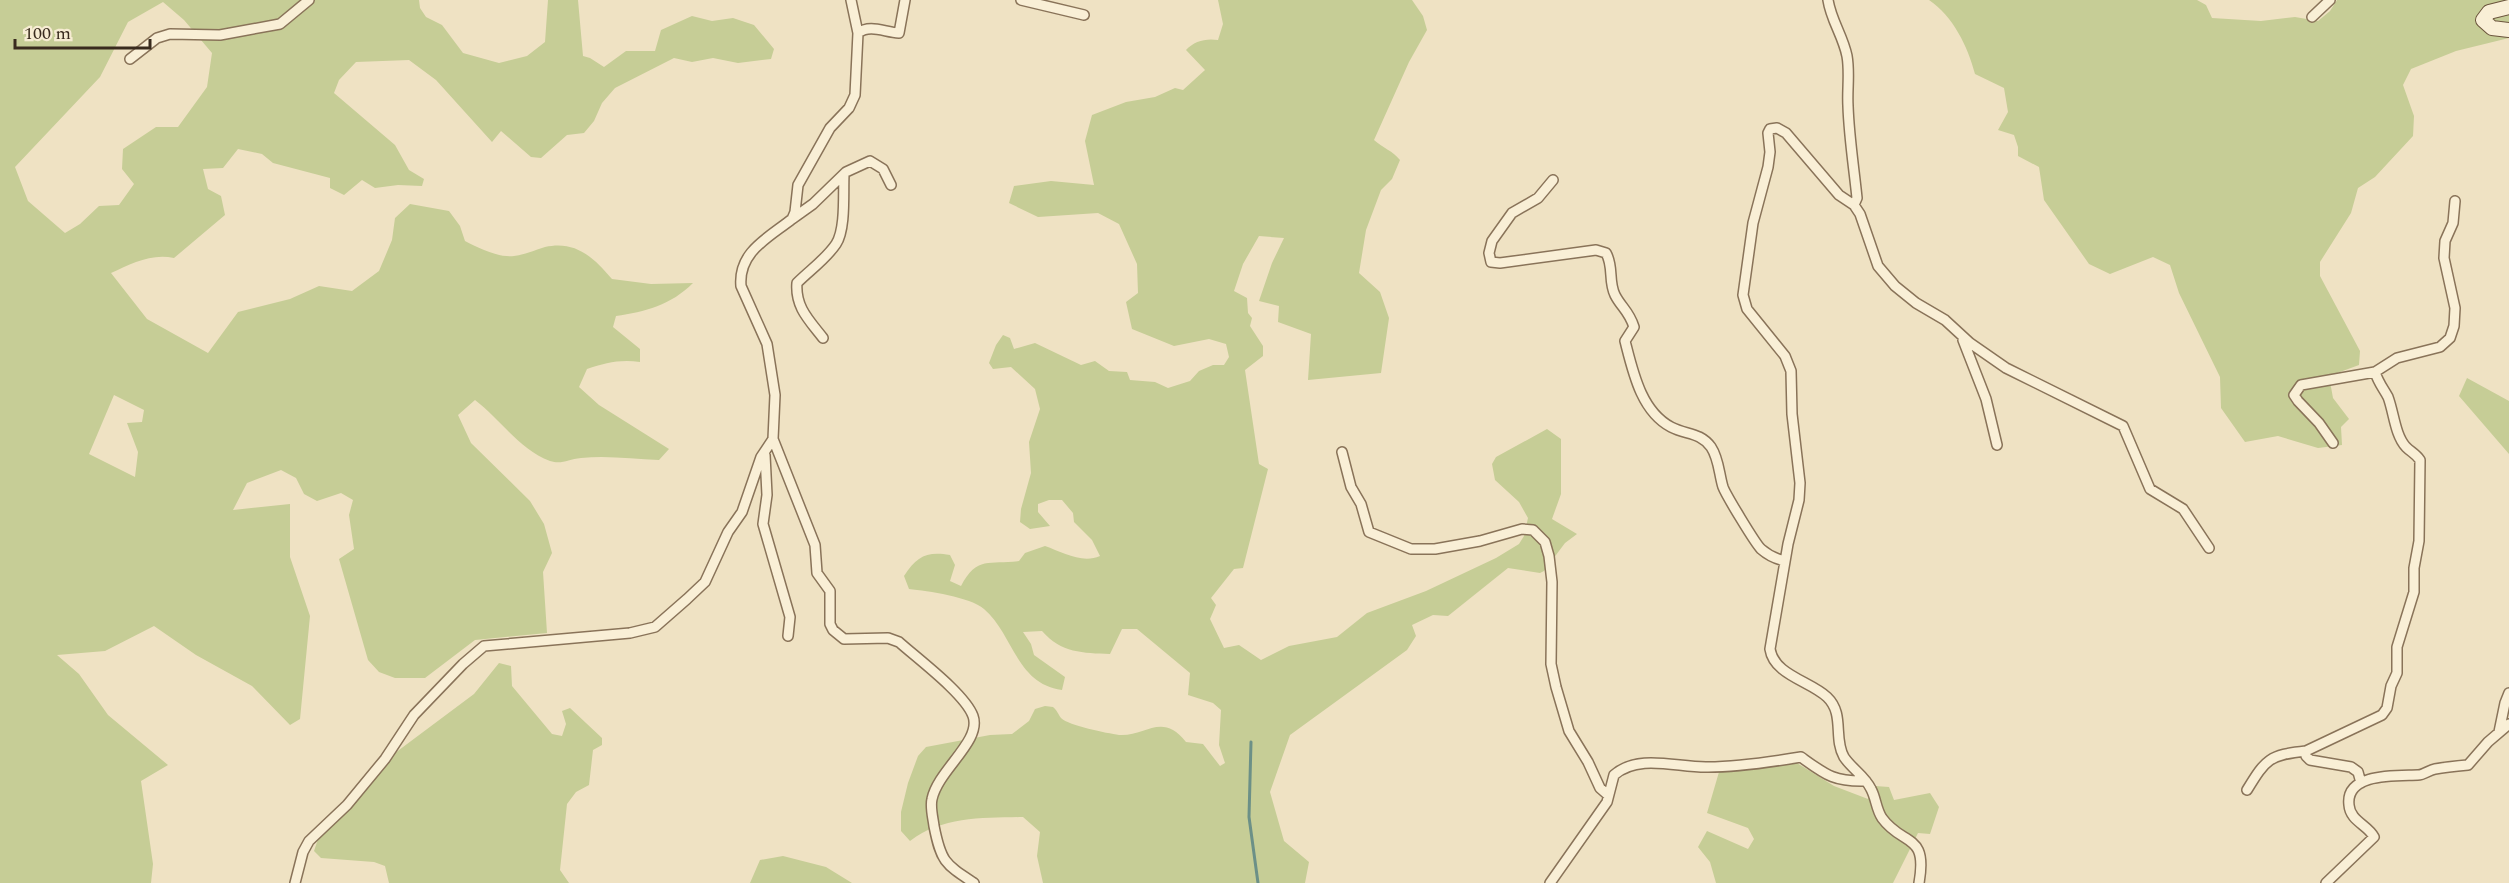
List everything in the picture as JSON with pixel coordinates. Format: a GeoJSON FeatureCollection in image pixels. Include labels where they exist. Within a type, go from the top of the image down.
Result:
{"type":"FeatureCollection","features":[{"type":"Feature","properties":{"kind":"street"},"geometry":{"type":"LineString","coordinates":[[130,59],[157,38],[170,34],[220,34],[280,24],[309,0]]}},
{"type":"Feature","properties":{"kind":"street"},"geometry":{"type":"LineString","coordinates":[[792,219],[798,185],[830,128],[849,108],[855,95],[858,33],[851,0]]}},
{"type":"Feature","properties":{"kind":"street"},"geometry":{"type":"LineString","coordinates":[[1021,0],[1084,15]]}},
{"type":"Feature","properties":{"kind":"street"},"geometry":{"type":"LineString","coordinates":[[1828,0],[1829,12],[1836,22],[1850,73],[1848,106],[1857,198],[1854,205]]}},
{"type":"Feature","properties":{"kind":"street"},"geometry":{"type":"LineString","coordinates":[[2312,17],[2330,0]]}},
{"type":"Feature","properties":{"kind":"street"},"geometry":{"type":"LineString","coordinates":[[858,33],[863,29],[872,28],[898,33],[906,2]]}},
{"type":"Feature","properties":{"kind":"street"},"geometry":{"type":"LineString","coordinates":[[2509,7],[2489,12],[2483,20],[2492,28],[2509,30]]}},
{"type":"Feature","properties":{"kind":"street"},"geometry":{"type":"LineString","coordinates":[[1919,883],[1922,865],[1919,852],[1912,840],[1884,821],[1866,781],[1856,773],[1844,756],[1836,707],[1826,696],[1787,672],[1772,658],[1770,649],[1785,561],[1799,500],[1791,371],[1785,356],[1747,309],[1743,295],[1753,223],[1768,167],[1770,152],[1768,132],[1770,129],[1777,128],[1786,133],[1839,195],[1854,205],[1860,214],[1878,266],[1895,286],[2006,368],[2123,426],[2150,489],[2183,509],[2209,548]]}},
{"type":"Feature","properties":{"kind":"street"},"geometry":{"type":"LineString","coordinates":[[891,185],[883,169],[870,161],[844,175],[813,204],[747,255],[740,276],[741,286],[767,344],[775,394],[773,439],[815,545],[817,573],[830,591],[830,624],[833,630],[844,639],[888,638],[899,642],[965,701],[974,717],[974,732],[968,744],[947,767],[931,800],[942,858],[953,870],[974,883]]}},
{"type":"Feature","properties":{"kind":"street"},"geometry":{"type":"LineString","coordinates":[[823,338],[802,311],[796,297],[797,283],[838,242],[844,175]]}},
{"type":"Feature","properties":{"kind":"street"},"geometry":{"type":"LineString","coordinates":[[1553,180],[1538,198],[1512,213],[1492,241],[1489,253],[1491,262],[1500,263],[1596,250],[1606,254],[1612,262],[1615,295],[1631,317],[1634,327],[1625,341],[1635,380],[1652,412],[1671,428],[1697,434],[1711,447],[1719,466],[1723,487],[1760,548],[1771,557],[1785,561]]}},
{"type":"Feature","properties":{"kind":"street"},"geometry":{"type":"LineString","coordinates":[[2332,443],[2319,423],[2294,395],[2296,389],[2301,385],[2375,372],[2397,358],[2440,347],[2450,338],[2454,326],[2455,308],[2444,258],[2445,241],[2452,223],[2455,201]]}},
{"type":"Feature","properties":{"kind":"street"},"geometry":{"type":"LineString","coordinates":[[1960,332],[1986,399],[1997,445]]}},
{"type":"Feature","properties":{"kind":"street"},"geometry":{"type":"LineString","coordinates":[[2247,790],[2260,768],[2279,754],[2306,752],[2382,715],[2387,708],[2391,686],[2397,673],[2397,647],[2414,592],[2414,568],[2419,542],[2420,460],[2401,439],[2388,398],[2378,383],[2375,372]]}},
{"type":"Feature","properties":{"kind":"street"},"geometry":{"type":"LineString","coordinates":[[295,883],[303,852],[309,841],[347,805],[385,759],[414,715],[463,664],[484,646],[630,633],[655,627],[687,599],[705,582],[728,532],[742,512],[764,453],[773,439]]}},
{"type":"Feature","properties":{"kind":"street"},"geometry":{"type":"LineString","coordinates":[[1342,452],[1351,487],[1361,504],[1369,532],[1411,549],[1434,549],[1480,541],[1522,529],[1533,530],[1545,542],[1552,582],[1551,664],[1556,687],[1569,731],[1588,762],[1600,788],[1608,795]]}},
{"type":"Feature","properties":{"kind":"street"},"geometry":{"type":"LineString","coordinates":[[764,453],[768,495],[763,524],[790,617],[788,636]]}},
{"type":"Feature","properties":{"kind":"street"},"geometry":{"type":"LineString","coordinates":[[2499,732],[2509,693]]}},
{"type":"Feature","properties":{"kind":"street"},"geometry":{"type":"LineString","coordinates":[[2326,883],[2374,837],[2372,832],[2358,823],[2348,807],[2349,797],[2364,780],[2387,775],[2420,775],[2433,769],[2468,765],[2509,724]]}},
{"type":"Feature","properties":{"kind":"street"},"geometry":{"type":"LineString","coordinates":[[2306,752],[2310,760],[2351,766],[2358,772],[2361,783]]}},
{"type":"Feature","properties":{"kind":"street"},"geometry":{"type":"LineString","coordinates":[[1550,883],[1606,802],[1614,775],[1619,770],[1640,764],[1709,767],[1801,757],[1828,777],[1843,781],[1866,781]]}},
{"type":"Feature","properties":{"kind":"green space"},"geometry":{"type":"Polygon","coordinates":[[[0,0],[419,0],[420,8],[426,17],[442,25],[463,53],[499,63],[527,56],[545,42],[548,0],[578,0],[583,56],[604,67],[626,51],[655,51],[661,30],[692,16],[712,21],[733,18],[754,25],[774,49],[771,59],[738,63],[713,58],[692,62],[674,58],[615,88],[602,103],[594,121],[584,133],[567,135],[541,158],[531,157],[501,131],[492,142],[436,80],[409,60],[356,62],[339,80],[334,93],[395,145],[409,170],[424,179],[422,186],[398,185],[375,188],[362,180],[344,195],[330,188],[330,178],[273,163],[262,154],[238,149],[223,168],[203,169],[208,189],[221,196],[225,215],[174,258],[149,258],[111,273],[147,319],[208,353],[238,312],[290,299],[319,286],[352,291],[379,271],[392,240],[395,218],[410,204],[449,211],[460,226],[465,241],[495,254],[514,256],[545,247],[566,246],[583,252],[612,279],[651,284],[693,283],[667,302],[616,316],[613,327],[640,349],[640,362],[613,362],[587,369],[579,387],[599,405],[669,449],[659,460],[600,457],[554,462],[529,449],[475,400],[458,415],[471,443],[530,501],[544,524],[552,553],[543,572],[547,633],[475,640],[425,678],[395,678],[379,672],[368,660],[339,559],[354,549],[349,515],[353,500],[341,493],[317,501],[304,494],[296,478],[281,470],[247,483],[233,510],[290,504],[290,557],[310,616],[300,719],[290,725],[252,686],[196,655],[154,626],[105,651],[57,655],[79,674],[108,715],[168,765],[141,781],[153,864],[151,883],[0,883],[0,0]],[[163,2],[128,22],[100,77],[15,167],[28,201],[65,233],[80,224],[99,206],[119,205],[134,184],[122,169],[123,149],[156,127],[178,127],[207,87],[212,53],[184,20],[163,2]],[[114,395],[89,454],[135,477],[138,452],[127,423],[142,422],[144,410],[114,395]]]}},
{"type":"Feature","properties":{"kind":"green space"},"geometry":{"type":"Polygon","coordinates":[[[1218,0],[1412,0],[1423,16],[1427,30],[1409,62],[1374,140],[1400,160],[1392,179],[1381,190],[1366,230],[1359,273],[1380,292],[1389,318],[1381,373],[1308,380],[1311,334],[1278,322],[1279,306],[1259,301],[1272,263],[1284,238],[1259,236],[1243,264],[1234,291],[1247,298],[1248,313],[1252,318],[1250,326],[1263,346],[1263,356],[1245,370],[1259,464],[1268,469],[1243,568],[1234,569],[1211,598],[1216,605],[1210,619],[1224,648],[1239,645],[1261,660],[1289,646],[1337,637],[1367,613],[1426,591],[1496,558],[1519,544],[1524,536],[1528,518],[1519,502],[1495,480],[1492,464],[1496,457],[1547,429],[1561,439],[1561,494],[1552,519],[1577,534],[1565,543],[1544,571],[1540,573],[1508,568],[1448,616],[1433,615],[1412,625],[1416,636],[1407,650],[1290,735],[1270,792],[1284,841],[1309,862],[1305,883],[1043,883],[1037,856],[1040,832],[1023,817],[964,820],[936,827],[910,841],[901,831],[901,812],[908,783],[918,756],[926,747],[990,735],[1012,734],[1029,721],[1035,709],[1045,706],[1053,707],[1061,718],[1072,724],[1113,734],[1128,735],[1153,728],[1169,728],[1186,742],[1203,744],[1220,766],[1225,763],[1219,745],[1221,710],[1213,703],[1188,695],[1190,673],[1137,629],[1122,629],[1110,654],[1065,648],[1042,631],[1023,632],[1031,644],[1034,655],[1065,677],[1062,690],[1047,686],[1025,669],[994,620],[984,609],[959,598],[909,589],[904,576],[923,556],[935,554],[950,555],[955,565],[950,581],[961,586],[973,570],[985,563],[1019,561],[1025,553],[1045,546],[1079,558],[1100,556],[1092,540],[1074,522],[1073,513],[1062,500],[1049,500],[1038,504],[1038,512],[1050,526],[1030,529],[1020,522],[1021,509],[1031,473],[1029,442],[1040,409],[1035,389],[1011,367],[993,369],[989,363],[1003,335],[1010,338],[1014,349],[1035,343],[1081,365],[1095,361],[1109,371],[1127,372],[1130,380],[1155,382],[1168,388],[1190,381],[1199,371],[1213,365],[1224,365],[1229,357],[1226,344],[1209,339],[1174,346],[1132,329],[1126,302],[1138,293],[1137,264],[1119,224],[1098,213],[1038,217],[1009,203],[1014,186],[1051,181],[1094,185],[1085,141],[1092,115],[1126,102],[1155,97],[1175,88],[1183,90],[1205,70],[1186,50],[1200,41],[1218,40],[1223,24],[1218,0]]]}},
{"type":"Feature","properties":{"kind":"green space"},"geometry":{"type":"Polygon","coordinates":[[[1929,0],[2197,0],[2206,5],[2212,18],[2261,21],[2295,17],[2318,21],[2330,11],[2337,0],[2509,0],[2509,38],[2456,51],[2411,69],[2403,85],[2414,116],[2413,136],[2375,177],[2358,188],[2351,213],[2320,262],[2320,276],[2360,351],[2359,365],[2329,376],[2333,398],[2349,419],[2341,427],[2342,445],[2318,448],[2278,436],[2245,442],[2221,408],[2220,377],[2179,293],[2170,265],[2153,257],[2110,274],[2089,264],[2044,200],[2039,167],[2018,156],[2014,135],[1998,130],[2008,112],[2004,88],[1975,74],[1968,53],[1952,23],[1929,0]]]}},
{"type":"Feature","properties":{"kind":"green space"},"geometry":{"type":"Polygon","coordinates":[[[2467,378],[2509,401],[2509,454],[2459,396],[2467,378]]]}},
{"type":"Feature","properties":{"kind":"green space"},"geometry":{"type":"Polygon","coordinates":[[[499,663],[511,666],[512,686],[552,734],[562,736],[566,724],[562,711],[570,708],[602,738],[602,745],[593,750],[589,785],[576,792],[567,804],[560,870],[569,883],[389,883],[385,866],[374,862],[321,858],[314,851],[318,839],[355,803],[395,753],[474,694],[499,663]]]}},
{"type":"Feature","properties":{"kind":"green space"},"geometry":{"type":"Polygon","coordinates":[[[1797,763],[1834,786],[1868,799],[1875,786],[1889,787],[1894,800],[1930,793],[1939,807],[1930,834],[1918,833],[1893,883],[1716,883],[1710,862],[1698,847],[1707,831],[1748,849],[1754,839],[1748,828],[1707,813],[1719,772],[1797,763]]]}},
{"type":"Feature","properties":{"kind":"green space"},"geometry":{"type":"Polygon","coordinates":[[[783,856],[826,867],[852,883],[750,883],[760,860],[783,856]]]}},
{"type":"Feature","properties":{"kind":"waterway"},"geometry":{"type":"LineString","coordinates":[[1251,742],[1249,817],[1258,883]]}}]}
